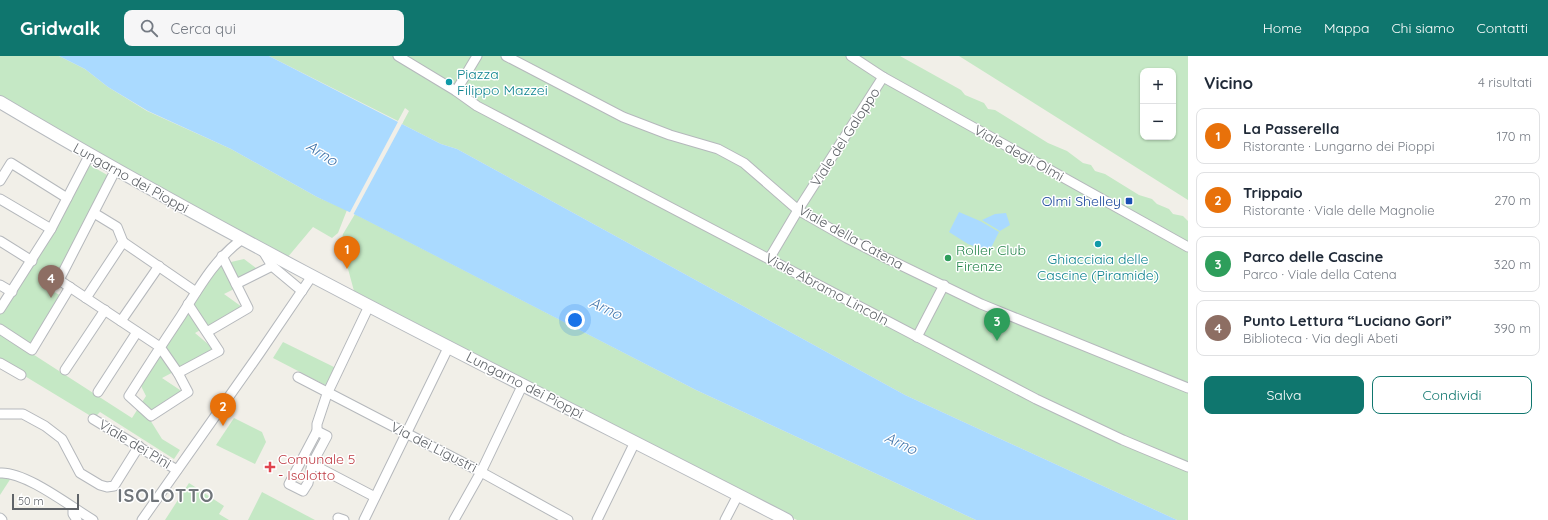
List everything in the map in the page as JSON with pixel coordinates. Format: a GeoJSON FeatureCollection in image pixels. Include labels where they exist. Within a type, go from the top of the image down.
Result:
{"type":"FeatureCollection","features":[{"type":"Feature","properties":{"kind":"street","name":"Viale Abramo Lincoln"},"geometry":{"type":"LineString","coordinates":[[398,56],[470,101],[1036,399],[1123,440],[1188,467]]}},
{"type":"Feature","properties":{"kind":"street"},"geometry":{"type":"LineString","coordinates":[[456,91],[477,56]]}},
{"type":"Feature","properties":{"kind":"street","name":"Viale della Catena"},"geometry":{"type":"LineString","coordinates":[[506,56],[623,117],[670,135],[718,149],[744,163],[798,210],[847,238],[981,304],[1188,388]]}},
{"type":"Feature","properties":{"kind":"street","name":"Viale degli Olmi"},"geometry":{"type":"LineString","coordinates":[[850,56],[883,77],[1188,247]]}},
{"type":"Feature","properties":{"kind":"street","name":"Viale del Galoppo"},"geometry":{"type":"LineString","coordinates":[[769,259],[798,210],[883,77]]}},
{"type":"Feature","properties":{"kind":"street","name":"Lungarno dei Pioppi"},"geometry":{"type":"LineString","coordinates":[[0,102],[115,171],[241,240],[787,520]]}},
{"type":"Feature","properties":{"kind":"street"},"geometry":{"type":"LineString","coordinates":[[0,310],[51,229],[89,156]]}},
{"type":"Feature","properties":{"kind":"street"},"geometry":{"type":"LineString","coordinates":[[0,181],[11,163],[67,198]]}},
{"type":"Feature","properties":{"kind":"street"},"geometry":{"type":"LineString","coordinates":[[115,171],[59,280],[160,347],[178,373],[188,392],[151,416],[129,396],[160,347],[196,292],[222,256],[241,240]]}},
{"type":"Feature","properties":{"kind":"street"},"geometry":{"type":"LineString","coordinates":[[0,199],[51,229]]}},
{"type":"Feature","properties":{"kind":"street"},"geometry":{"type":"LineString","coordinates":[[94,214],[117,227],[123,242],[196,292]]}},
{"type":"Feature","properties":{"kind":"street"},"geometry":{"type":"LineString","coordinates":[[0,241],[32,260]]}},
{"type":"Feature","properties":{"kind":"street"},"geometry":{"type":"LineString","coordinates":[[86,298],[123,242]]}},
{"type":"Feature","properties":{"kind":"street"},"geometry":{"type":"LineString","coordinates":[[263,251],[272,266],[302,292]]}},
{"type":"Feature","properties":{"kind":"street"},"geometry":{"type":"LineString","coordinates":[[207,332],[248,308],[222,256]]}},
{"type":"Feature","properties":{"kind":"street"},"geometry":{"type":"LineString","coordinates":[[121,321],[158,266]]}},
{"type":"Feature","properties":{"kind":"street"},"geometry":{"type":"LineString","coordinates":[[236,284],[272,266]]}},
{"type":"Feature","properties":{"kind":"street"},"geometry":{"type":"LineString","coordinates":[[142,520],[312,276]]}},
{"type":"Feature","properties":{"kind":"street"},"geometry":{"type":"LineString","coordinates":[[0,285],[12,292]]}},
{"type":"Feature","properties":{"kind":"street"},"geometry":{"type":"LineString","coordinates":[[917,337],[944,285]]}},
{"type":"Feature","properties":{"kind":"street"},"geometry":{"type":"LineString","coordinates":[[0,329],[32,350],[70,287]]}},
{"type":"Feature","properties":{"kind":"street"},"geometry":{"type":"LineString","coordinates":[[178,373],[219,352],[188,304]]}},
{"type":"Feature","properties":{"kind":"street"},"geometry":{"type":"LineString","coordinates":[[317,431],[327,436],[312,464],[308,482],[303,491],[289,484],[317,431],[317,424],[327,394],[369,306]]}},
{"type":"Feature","properties":{"kind":"street"},"geometry":{"type":"LineString","coordinates":[[65,370],[105,310]]}},
{"type":"Feature","properties":{"kind":"street"},"geometry":{"type":"LineString","coordinates":[[98,392],[137,332]]}},
{"type":"Feature","properties":{"kind":"street"},"geometry":{"type":"LineString","coordinates":[[364,520],[449,346]]}},
{"type":"Feature","properties":{"kind":"street"},"geometry":{"type":"LineString","coordinates":[[0,363],[21,375]]}},
{"type":"Feature","properties":{"kind":"street","name":"Via dei Ligustri"},"geometry":{"type":"LineString","coordinates":[[298,377],[327,394],[481,472],[568,520]]}},
{"type":"Feature","properties":{"kind":"street"},"geometry":{"type":"LineString","coordinates":[[454,520],[481,472],[523,384]]}},
{"type":"Feature","properties":{"kind":"street"},"geometry":{"type":"LineString","coordinates":[[0,414],[23,414],[52,431],[62,439],[80,473],[93,482],[107,487],[114,486],[139,446]]}},
{"type":"Feature","properties":{"kind":"street","name":"Viale dei Pini"},"geometry":{"type":"LineString","coordinates":[[93,419],[177,470]]}},
{"type":"Feature","properties":{"kind":"street"},"geometry":{"type":"LineString","coordinates":[[597,520],[635,442]]}},
{"type":"Feature","properties":{"kind":"street"},"geometry":{"type":"LineString","coordinates":[[312,464],[375,497]]}},
{"type":"Feature","properties":{"kind":"street"},"geometry":{"type":"LineString","coordinates":[[0,472],[11,473],[26,479],[93,520]]}},
{"type":"Feature","properties":{"kind":"street"},"geometry":{"type":"LineString","coordinates":[[725,520],[738,495]]}},
{"type":"Feature","properties":{"kind":"street"},"geometry":{"type":"LineString","coordinates":[[73,508],[73,514],[77,520]]}},
{"type":"Feature","properties":{"kind":"green space"},"geometry":{"type":"Polygon","coordinates":[[[0,56],[59,56],[85,69],[108,87],[147,111],[231,149],[317,197],[347,210],[338,233],[332,238],[313,227],[287,258],[89,149],[0,95],[0,56]]]}},
{"type":"Feature","properties":{"kind":"green space"},"geometry":{"type":"Polygon","coordinates":[[[269,56],[900,56],[961,90],[965,95],[984,103],[988,109],[995,110],[1048,143],[1067,151],[1083,163],[1091,165],[1095,171],[1105,174],[1139,195],[1152,199],[1157,204],[1169,209],[1173,214],[1183,216],[1188,221],[1188,520],[1177,520],[905,395],[457,149],[441,144],[402,124],[409,111],[405,108],[398,121],[269,56]]]}},
{"type":"Feature","properties":{"kind":"green space"},"geometry":{"type":"Polygon","coordinates":[[[959,56],[1188,56],[1188,200],[959,56]]]}},
{"type":"Feature","properties":{"kind":"green space"},"geometry":{"type":"Polygon","coordinates":[[[88,164],[109,176],[49,289],[63,297],[28,351],[132,418],[146,396],[141,386],[218,265],[244,259],[264,274],[224,294],[242,307],[195,333],[215,350],[162,378],[183,392],[147,415],[162,439],[180,450],[174,459],[100,412],[94,418],[0,361],[0,313],[88,164]]]}},
{"type":"Feature","properties":{"kind":"green space"},"geometry":{"type":"Polygon","coordinates":[[[355,214],[696,390],[976,520],[797,520],[354,291],[341,243],[343,234],[355,214]]]}},
{"type":"Feature","properties":{"kind":"green space"},"geometry":{"type":"Polygon","coordinates":[[[283,342],[336,368],[327,386],[273,358],[283,342]]]}},
{"type":"Feature","properties":{"kind":"green space"},"geometry":{"type":"Polygon","coordinates":[[[234,418],[262,432],[266,442],[255,464],[216,445],[234,418]]]}},
{"type":"Feature","properties":{"kind":"green space"},"geometry":{"type":"Polygon","coordinates":[[[0,478],[11,478],[0,495],[0,478]]]}},
{"type":"Feature","properties":{"kind":"green space"},"geometry":{"type":"Polygon","coordinates":[[[189,483],[224,506],[219,514],[229,520],[165,520],[189,483]]]}},
{"type":"Feature","properties":{"kind":"green space"},"geometry":{"type":"Polygon","coordinates":[[[262,492],[315,520],[248,520],[262,492]]]}},
{"type":"Feature","properties":{"kind":"water","name":"Arno"},"geometry":{"type":"Polygon","coordinates":[[[59,56],[269,56],[441,144],[457,149],[905,395],[1177,520],[976,520],[696,390],[360,217],[317,197],[231,149],[148,111],[108,87],[85,69],[59,56]]]}},
{"type":"Feature","properties":{"kind":"water"},"geometry":{"type":"Polygon","coordinates":[[[959,212],[980,221],[999,232],[989,252],[968,244],[949,232],[959,212]]]}},
{"type":"Feature","properties":{"kind":"water"},"geometry":{"type":"Polygon","coordinates":[[[1006,213],[1010,225],[1000,231],[982,220],[995,214],[1006,213]]]}},
{"type":"Feature","properties":{"kind":"pier"},"geometry":{"type":"Polygon","coordinates":[[[399,120],[403,122],[353,215],[349,214],[399,120]]]}},
{"type":"Feature","properties":{"kind":"place","name":"Piazza Filippo Mazzei"},"geometry":{"type":"Point","coordinates":[449,82]}},
{"type":"Feature","properties":{"kind":"place","name":"Olmi Shelley"},"geometry":{"type":"Point","coordinates":[1129,201]}},
{"type":"Feature","properties":{"kind":"place","name":"Ghiacciaia delle Cascine (Piramide)"},"geometry":{"type":"Point","coordinates":[1098,244]}},
{"type":"Feature","properties":{"kind":"place","name":"Roller Club Firenze"},"geometry":{"type":"Point","coordinates":[948,258]}},
{"type":"Feature","properties":{"kind":"place","name":"La Passerella"},"geometry":{"type":"Point","coordinates":[347,269]}},
{"type":"Feature","properties":{"kind":"place","name":"Punto Lettura “Luciano Gori”"},"geometry":{"type":"Point","coordinates":[51,298]}},
{"type":"Feature","properties":{"kind":"place","name":"Parco delle Cascine"},"geometry":{"type":"Point","coordinates":[997,341]}},
{"type":"Feature","properties":{"kind":"place","name":"Trippaio"},"geometry":{"type":"Point","coordinates":[223,426]}},
{"type":"Feature","properties":{"kind":"place","name":"Comunale 5 - Isolotto"},"geometry":{"type":"Point","coordinates":[270,467]}},
{"type":"Feature","properties":{"kind":"district","name":"ISOLOTTO"},"geometry":{"type":"Point","coordinates":[166,495]}}]}
